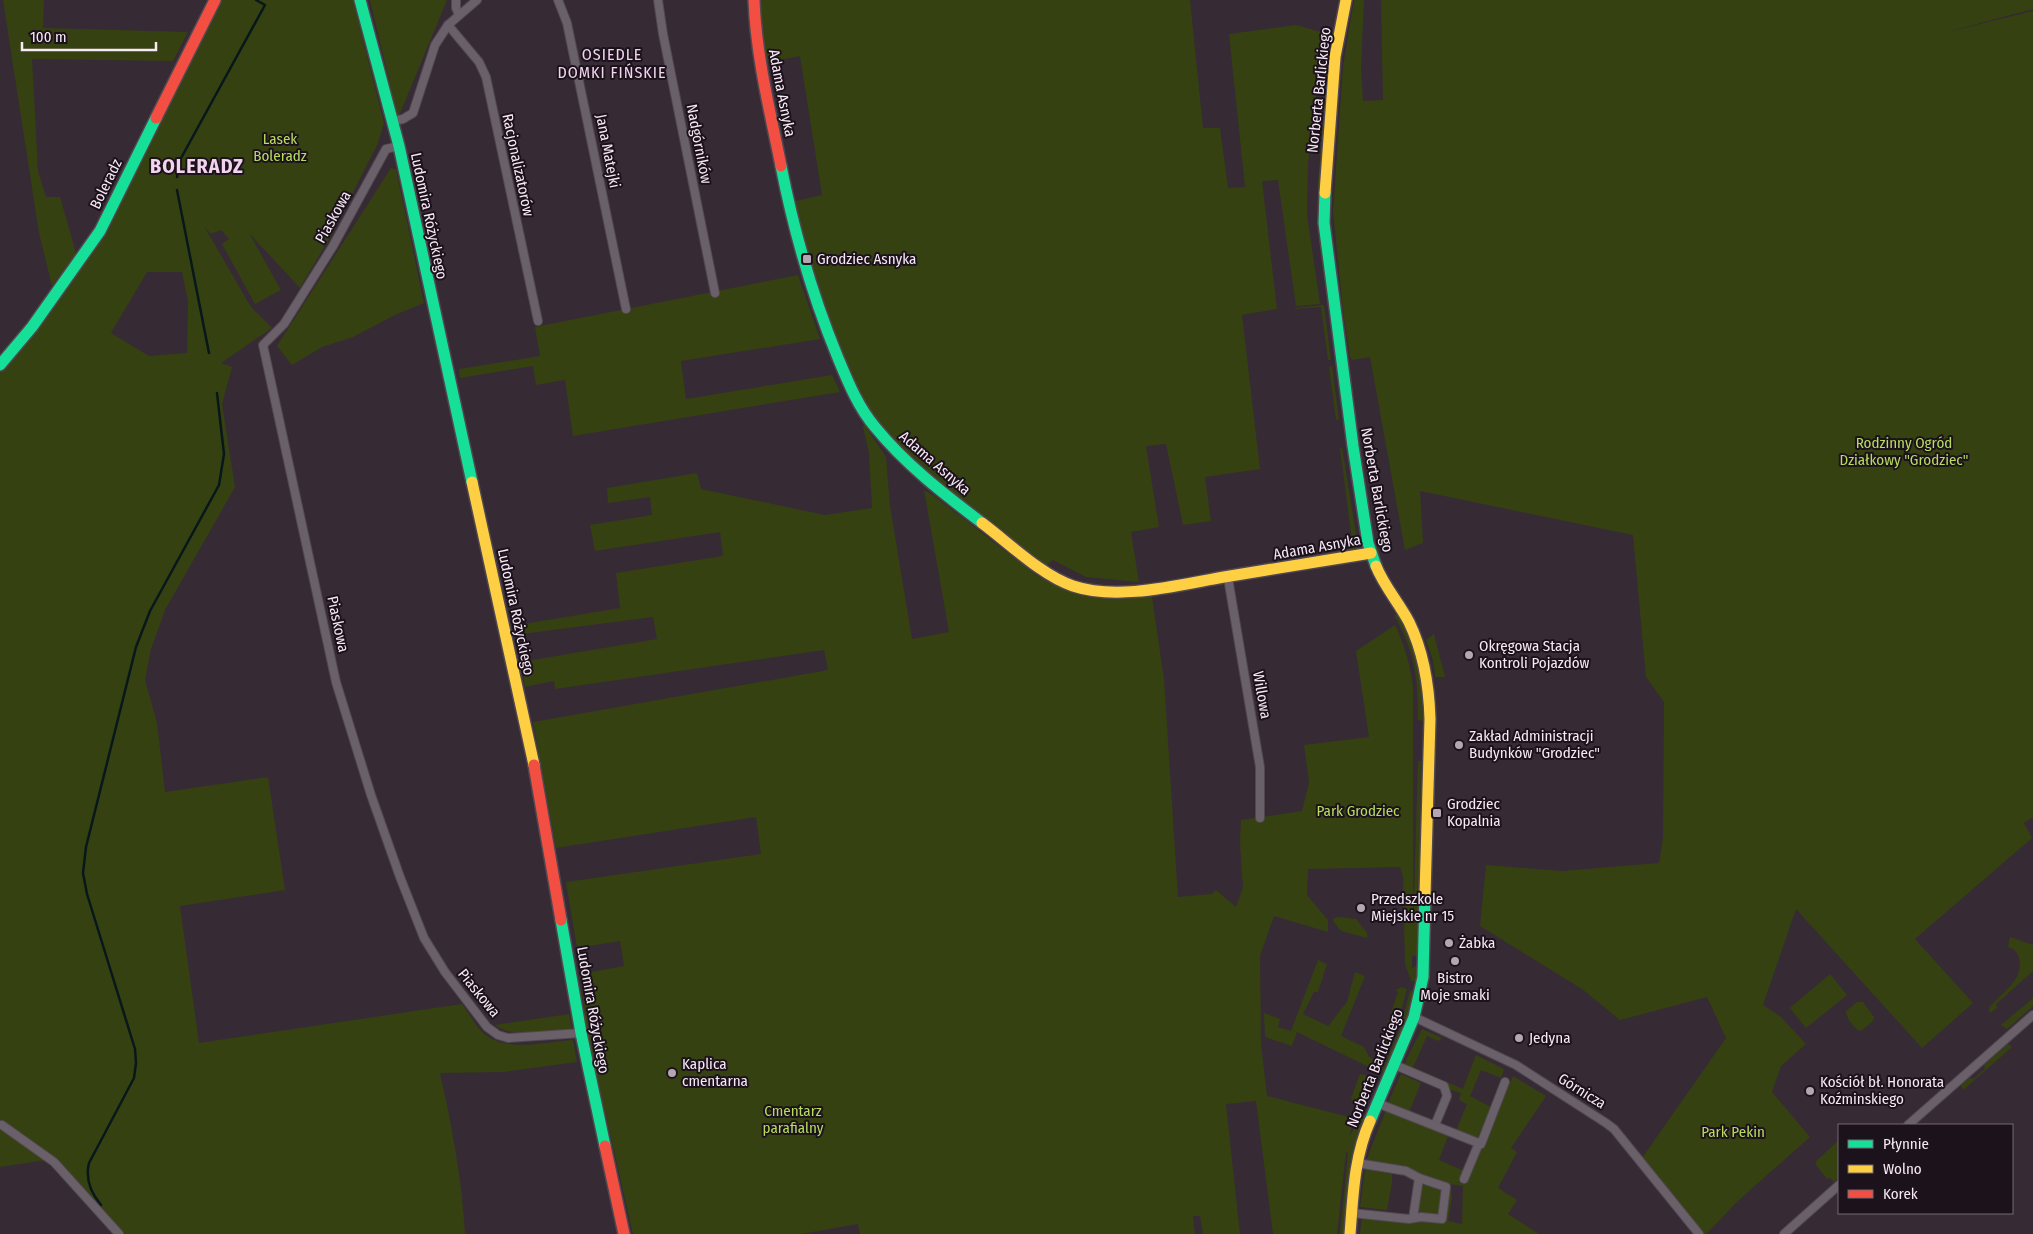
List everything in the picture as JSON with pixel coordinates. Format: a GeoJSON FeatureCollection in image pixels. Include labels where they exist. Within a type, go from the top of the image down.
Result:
{"type":"FeatureCollection","features":[{"type":"Feature","properties":{"kind":"street","name":"Boleradz"},"geometry":{"type":"LineString","coordinates":[[0,365],[32,327],[100,231],[215,0]]}},
{"type":"Feature","properties":{"kind":"street","name":"Ludomira Różyckiego"},"geometry":{"type":"LineString","coordinates":[[360,0],[399,146],[538,785],[580,1033],[624,1234]]}},
{"type":"Feature","properties":{"kind":"street"},"geometry":{"type":"LineString","coordinates":[[456,0],[456,8],[459,15]]}},
{"type":"Feature","properties":{"kind":"street"},"geometry":{"type":"LineString","coordinates":[[393,121],[403,119],[413,113],[435,45],[448,25],[477,0]]}},
{"type":"Feature","properties":{"kind":"street","name":"Jana Matejki"},"geometry":{"type":"LineString","coordinates":[[558,0],[567,23],[626,309]]}},
{"type":"Feature","properties":{"kind":"street","name":"Nadgórników"},"geometry":{"type":"LineString","coordinates":[[658,0],[663,34],[715,293]]}},
{"type":"Feature","properties":{"kind":"street","name":"Adama Asnyka"},"geometry":{"type":"LineString","coordinates":[[754,0],[755,30],[760,62],[801,257],[842,369],[853,393],[874,426],[905,461],[951,499],[1044,570],[1071,585],[1091,592],[1118,592],[1157,588],[1228,578],[1371,553]]}},
{"type":"Feature","properties":{"kind":"street","name":"Norberta Barlickiego"},"geometry":{"type":"LineString","coordinates":[[1346,0],[1336,44],[1324,190],[1324,223],[1354,455],[1371,553],[1378,570],[1415,637],[1423,657],[1429,695],[1430,719],[1423,977],[1414,1017],[1362,1139],[1357,1163],[1350,1234]]}},
{"type":"Feature","properties":{"kind":"street","name":"Racjonalizatorów"},"geometry":{"type":"LineString","coordinates":[[448,25],[479,62],[486,78],[538,321]]}},
{"type":"Feature","properties":{"kind":"street","name":"Piaskowa"},"geometry":{"type":"LineString","coordinates":[[399,146],[386,149],[333,246],[284,324],[264,345],[341,701],[381,823],[417,922],[445,972],[488,1027],[498,1035],[508,1038],[580,1033]]}},
{"type":"Feature","properties":{"kind":"street","name":"Willowa"},"geometry":{"type":"LineString","coordinates":[[1228,578],[1260,767],[1260,818]]}},
{"type":"Feature","properties":{"kind":"street"},"geometry":{"type":"LineString","coordinates":[[1909,1124],[2033,1014]]}},
{"type":"Feature","properties":{"kind":"street","name":"Górnicza"},"geometry":{"type":"LineString","coordinates":[[1414,1017],[1516,1065],[1606,1122],[1614,1129],[1699,1234]]}},
{"type":"Feature","properties":{"kind":"street"},"geometry":{"type":"LineString","coordinates":[[1395,1065],[1444,1086],[1447,1096],[1435,1126]]}},
{"type":"Feature","properties":{"kind":"street"},"geometry":{"type":"LineString","coordinates":[[1464,1179],[1479,1143],[1481,1144],[1505,1082]]}},
{"type":"Feature","properties":{"kind":"street"},"geometry":{"type":"LineString","coordinates":[[1377,1103],[1479,1143]]}},
{"type":"Feature","properties":{"kind":"street"},"geometry":{"type":"LineString","coordinates":[[2,1125],[54,1162],[119,1234]]}},
{"type":"Feature","properties":{"kind":"street"},"geometry":{"type":"LineString","coordinates":[[1352,1213],[1442,1219],[1446,1187],[1419,1178],[1406,1171],[1357,1163]]}},
{"type":"Feature","properties":{"kind":"street"},"geometry":{"type":"LineString","coordinates":[[1413,1218],[1419,1178]]}},
{"type":"Feature","properties":{"kind":"street"},"geometry":{"type":"LineString","coordinates":[[1784,1234],[1838,1186]]}},
{"type":"Feature","properties":{"kind":"green space"},"geometry":{"type":"Polygon","coordinates":[[[3,0],[44,0],[43,28],[188,32],[173,61],[32,59],[38,171],[46,197],[60,197],[76,253],[52,286],[39,233],[3,0]]]}},
{"type":"Feature","properties":{"kind":"green space","name":"Lasek Boleradz"},"geometry":{"type":"Polygon","coordinates":[[[221,0],[353,0],[384,123],[378,143],[332,234],[300,288],[249,233],[281,290],[255,304],[222,244],[229,239],[221,230],[211,234],[204,226],[251,307],[272,328],[221,363],[232,367],[222,404],[235,487],[165,610],[151,649],[145,680],[157,723],[165,792],[268,777],[285,890],[180,906],[199,1043],[462,1004],[483,1033],[503,1043],[526,1045],[573,1040],[577,1062],[503,1072],[440,1073],[456,1153],[465,1234],[113,1234],[46,1160],[0,1167],[0,373],[48,315],[109,225],[221,0]],[[147,272],[111,333],[149,356],[187,353],[188,300],[182,272],[147,272]]]}},
{"type":"Feature","properties":{"kind":"green space"},"geometry":{"type":"Polygon","coordinates":[[[370,0],[447,0],[398,118],[370,0]]]}},
{"type":"Feature","properties":{"kind":"green space"},"geometry":{"type":"Polygon","coordinates":[[[758,0],[1190,0],[1203,128],[1220,128],[1228,188],[1245,187],[1229,34],[1296,25],[1324,33],[1308,163],[1307,214],[1320,304],[1296,306],[1278,180],[1262,181],[1277,309],[1242,315],[1260,469],[1205,477],[1211,521],[1183,525],[1166,444],[1146,446],[1159,527],[1131,532],[1139,582],[1086,577],[1053,560],[1046,566],[909,459],[890,439],[869,410],[845,366],[815,287],[792,202],[822,195],[800,56],[763,63],[758,0]]]}},
{"type":"Feature","properties":{"kind":"green space"},"geometry":{"type":"Polygon","coordinates":[[[1354,0],[1364,0],[1361,66],[1363,101],[1383,100],[1381,0],[2033,0],[2033,9],[1943,33],[2033,11],[2033,817],[2024,823],[2032,838],[1915,939],[1973,1003],[1922,1048],[1796,909],[1763,1005],[1781,1017],[1806,1044],[1781,1066],[1772,1092],[1810,1137],[1739,1200],[1706,1234],[1701,1234],[1642,1158],[1726,1038],[1707,997],[1620,1020],[1582,989],[1480,926],[1486,865],[1562,871],[1659,863],[1663,838],[1664,702],[1646,677],[1633,535],[1420,491],[1423,543],[1405,550],[1370,357],[1352,360],[1350,357],[1333,212],[1343,66],[1354,0]]]}},
{"type":"Feature","properties":{"kind":"green space"},"geometry":{"type":"Polygon","coordinates":[[[1339,1],[1330,63],[1327,299],[1319,240],[1318,183],[1329,52],[1339,1]]]}},
{"type":"Feature","properties":{"kind":"green space"},"geometry":{"type":"Polygon","coordinates":[[[391,168],[396,169],[424,303],[397,314],[353,337],[322,347],[292,365],[277,346],[391,168]]]}},
{"type":"Feature","properties":{"kind":"green space"},"geometry":{"type":"Polygon","coordinates":[[[798,275],[820,339],[681,361],[686,399],[832,375],[840,392],[573,436],[565,380],[536,385],[533,366],[460,378],[459,369],[540,356],[535,327],[798,275]]]}},
{"type":"Feature","properties":{"kind":"green space"},"geometry":{"type":"Polygon","coordinates":[[[1323,305],[1331,360],[1328,360],[1321,307],[1295,309],[1323,305]]]}},
{"type":"Feature","properties":{"kind":"green space"},"geometry":{"type":"Polygon","coordinates":[[[1332,366],[1339,419],[1336,420],[1329,367],[1332,366]]]}},
{"type":"Feature","properties":{"kind":"green space"},"geometry":{"type":"Polygon","coordinates":[[[864,424],[886,457],[890,506],[912,639],[949,632],[924,490],[1036,575],[1051,583],[1079,593],[1106,598],[1152,597],[1164,679],[1178,897],[1212,894],[1216,890],[1236,907],[1243,887],[1240,843],[1241,820],[1302,811],[1309,782],[1304,745],[1369,737],[1356,651],[1395,625],[1407,655],[1413,687],[1413,933],[1418,761],[1421,761],[1418,956],[1412,956],[1412,968],[1416,966],[1418,969],[1416,980],[1412,982],[1405,965],[1403,877],[1400,867],[1308,869],[1307,895],[1328,920],[1328,932],[1274,916],[1260,956],[1261,1044],[1267,1096],[1353,1118],[1350,1136],[1362,1114],[1365,1115],[1351,1157],[1344,1234],[1340,1234],[1348,1153],[1346,1152],[1337,1234],[1273,1234],[1256,1101],[1226,1104],[1240,1234],[1203,1234],[1200,1216],[1193,1216],[1195,1234],[860,1234],[858,1224],[801,1234],[633,1234],[587,1033],[580,974],[624,966],[620,941],[577,948],[566,882],[761,854],[756,817],[556,848],[533,722],[828,670],[824,650],[555,689],[554,681],[525,687],[521,662],[657,639],[653,617],[514,635],[512,626],[620,608],[616,573],[723,556],[720,532],[595,551],[590,525],[652,515],[650,497],[608,503],[607,488],[697,473],[701,489],[825,515],[872,508],[869,453],[864,424]]]}},
{"type":"Feature","properties":{"kind":"green space"},"geometry":{"type":"Polygon","coordinates":[[[1342,447],[1358,547],[1358,550],[1347,552],[1346,549],[1353,548],[1340,448],[1342,447]]]}},
{"type":"Feature","properties":{"kind":"green space"},"geometry":{"type":"Polygon","coordinates":[[[1394,615],[1398,615],[1405,627],[1415,652],[1420,679],[1423,721],[1418,720],[1416,678],[1411,653],[1394,615]]]}},
{"type":"Feature","properties":{"kind":"green space"},"geometry":{"type":"Polygon","coordinates":[[[1434,634],[1445,677],[1435,677],[1433,660],[1426,640],[1434,634]]]}},
{"type":"Feature","properties":{"kind":"green space"},"geometry":{"type":"Polygon","coordinates":[[[1334,918],[1356,919],[1367,933],[1367,938],[1341,931],[1333,921],[1334,918]]]}},
{"type":"Feature","properties":{"kind":"green space"},"geometry":{"type":"Polygon","coordinates":[[[2010,937],[2033,945],[2033,971],[1996,1004],[1997,1008],[1990,1013],[1989,1008],[2011,986],[2019,973],[2018,956],[2015,951],[2008,947],[2010,937]]]}},
{"type":"Feature","properties":{"kind":"green space"},"geometry":{"type":"Polygon","coordinates":[[[1318,960],[1327,964],[1318,992],[1314,992],[1303,1014],[1328,1026],[1347,1002],[1355,972],[1365,976],[1341,1036],[1364,1047],[1369,1057],[1375,1060],[1398,992],[1396,990],[1401,987],[1407,989],[1398,1022],[1377,1071],[1297,1032],[1292,1046],[1265,1037],[1264,1013],[1280,1019],[1278,1027],[1291,1031],[1318,960]]]}},
{"type":"Feature","properties":{"kind":"green space"},"geometry":{"type":"Polygon","coordinates":[[[1830,974],[1847,995],[1806,1028],[1790,1008],[1830,974]]]}},
{"type":"Feature","properties":{"kind":"green space"},"geometry":{"type":"Polygon","coordinates":[[[1410,990],[1414,992],[1410,1012],[1385,1072],[1381,1073],[1402,1023],[1410,990]]]}},
{"type":"Feature","properties":{"kind":"green space"},"geometry":{"type":"Polygon","coordinates":[[[2033,998],[2033,1006],[2007,1029],[2001,1025],[2033,998]]]}},
{"type":"Feature","properties":{"kind":"green space"},"geometry":{"type":"Polygon","coordinates":[[[1857,1002],[1863,1002],[1874,1017],[1873,1021],[1861,1031],[1853,1026],[1846,1014],[1846,1011],[1857,1002]]]}},
{"type":"Feature","properties":{"kind":"green space"},"geometry":{"type":"Polygon","coordinates":[[[569,1014],[572,1028],[567,1030],[520,1033],[511,1032],[495,1025],[569,1014]]]}},
{"type":"Feature","properties":{"kind":"green space"},"geometry":{"type":"Polygon","coordinates":[[[1422,1029],[1442,1038],[1438,1041],[1427,1036],[1413,1067],[1463,1089],[1476,1055],[1504,1069],[1501,1078],[1481,1070],[1470,1096],[1491,1107],[1478,1137],[1456,1131],[1467,1104],[1459,1100],[1461,1093],[1448,1089],[1403,1066],[1422,1029]]]}},
{"type":"Feature","properties":{"kind":"green space"},"geometry":{"type":"Polygon","coordinates":[[[2008,1044],[2012,1047],[1963,1090],[1961,1085],[1970,1078],[1973,1079],[1985,1069],[1984,1065],[2008,1044]]]}},
{"type":"Feature","properties":{"kind":"green space"},"geometry":{"type":"Polygon","coordinates":[[[1360,1074],[1374,1077],[1362,1105],[1352,1101],[1351,1098],[1360,1074]]]}},
{"type":"Feature","properties":{"kind":"green space"},"geometry":{"type":"Polygon","coordinates":[[[1401,1074],[1421,1083],[1409,1112],[1388,1103],[1401,1074]]]}},
{"type":"Feature","properties":{"kind":"green space"},"geometry":{"type":"Polygon","coordinates":[[[1513,1076],[1546,1096],[1511,1148],[1517,1152],[1498,1188],[1517,1200],[1508,1214],[1539,1234],[1360,1234],[1362,1216],[1443,1222],[1448,1186],[1450,1187],[1452,1197],[1448,1221],[1462,1224],[1463,1186],[1448,1184],[1366,1161],[1386,1110],[1448,1136],[1439,1160],[1464,1171],[1475,1163],[1513,1076]]]}},
{"type":"Feature","properties":{"kind":"green space"},"geometry":{"type":"Polygon","coordinates":[[[1838,1141],[1838,1178],[1834,1182],[1830,1178],[1827,1179],[1816,1165],[1816,1161],[1838,1141]]]}},
{"type":"Feature","properties":{"kind":"green space"},"geometry":{"type":"Polygon","coordinates":[[[1365,1169],[1392,1174],[1387,1210],[1360,1207],[1365,1169]]]}},
{"type":"Feature","properties":{"kind":"green space"},"geometry":{"type":"Polygon","coordinates":[[[1423,1182],[1444,1188],[1440,1217],[1416,1216],[1423,1182]]]}},
{"type":"Feature","properties":{"kind":"waterway"},"geometry":{"type":"LineString","coordinates":[[177,177],[180,160],[265,5],[256,0]]}},
{"type":"Feature","properties":{"kind":"waterway"},"geometry":{"type":"LineString","coordinates":[[177,190],[209,353]]}},
{"type":"Feature","properties":{"kind":"waterway"},"geometry":{"type":"LineString","coordinates":[[101,1205],[94,1196],[90,1186],[88,1175],[89,1163],[134,1078],[136,1063],[135,1049],[87,894],[83,873],[86,847],[136,647],[150,611],[219,485],[224,454],[217,393]]}},
{"type":"Feature","properties":{"kind":"traffic: fast"},"geometry":{"type":"LineString","coordinates":[[360,0],[399,146],[472,482]]}},
{"type":"Feature","properties":{"kind":"traffic: fast"},"geometry":{"type":"LineString","coordinates":[[0,365],[32,327],[100,231],[156,118]]}},
{"type":"Feature","properties":{"kind":"traffic: fast"},"geometry":{"type":"LineString","coordinates":[[781,166],[798,239],[812,287],[838,358],[858,403],[875,427],[899,454],[982,523]]}},
{"type":"Feature","properties":{"kind":"traffic: fast"},"geometry":{"type":"LineString","coordinates":[[1325,193],[1324,223],[1353,446],[1368,543],[1376,566]]}},
{"type":"Feature","properties":{"kind":"traffic: fast"},"geometry":{"type":"LineString","coordinates":[[1370,1121],[1414,1017],[1423,977],[1425,895]]}},
{"type":"Feature","properties":{"kind":"traffic: fast"},"geometry":{"type":"LineString","coordinates":[[561,920],[581,1033],[605,1146]]}},
{"type":"Feature","properties":{"kind":"traffic: slow"},"geometry":{"type":"LineString","coordinates":[[1325,193],[1335,57],[1346,0]]}},
{"type":"Feature","properties":{"kind":"traffic: slow"},"geometry":{"type":"LineString","coordinates":[[472,482],[534,765]]}},
{"type":"Feature","properties":{"kind":"traffic: slow"},"geometry":{"type":"LineString","coordinates":[[982,523],[1037,567],[1061,581],[1073,586],[1109,592],[1148,590],[1371,553]]}},
{"type":"Feature","properties":{"kind":"traffic: slow"},"geometry":{"type":"LineString","coordinates":[[1376,566],[1383,581],[1409,622],[1422,657],[1427,682],[1430,719],[1425,895]]}},
{"type":"Feature","properties":{"kind":"traffic: slow"},"geometry":{"type":"LineString","coordinates":[[1350,1234],[1357,1163],[1370,1121]]}},
{"type":"Feature","properties":{"kind":"traffic: jam"},"geometry":{"type":"LineString","coordinates":[[156,118],[215,0]]}},
{"type":"Feature","properties":{"kind":"traffic: jam"},"geometry":{"type":"LineString","coordinates":[[754,0],[761,63],[781,166]]}},
{"type":"Feature","properties":{"kind":"traffic: jam"},"geometry":{"type":"LineString","coordinates":[[534,765],[561,920]]}},
{"type":"Feature","properties":{"kind":"traffic: jam"},"geometry":{"type":"LineString","coordinates":[[605,1146],[624,1234]]}},
{"type":"Feature","properties":{"kind":"place","name":"Grodziec Asnyka"},"geometry":{"type":"Point","coordinates":[807,259]}},
{"type":"Feature","properties":{"kind":"place","name":"Okręgowa Stacja Kontroli Pojazdów"},"geometry":{"type":"Point","coordinates":[1469,655]}},
{"type":"Feature","properties":{"kind":"place","name":"Zakład Administracji Budynków \"Grodziec\""},"geometry":{"type":"Point","coordinates":[1459,745]}},
{"type":"Feature","properties":{"kind":"place","name":"Grodziec Kopalnia"},"geometry":{"type":"Point","coordinates":[1437,813]}},
{"type":"Feature","properties":{"kind":"place","name":"Przedszkole Miejskie nr 15"},"geometry":{"type":"Point","coordinates":[1361,908]}},
{"type":"Feature","properties":{"kind":"place","name":"Żabka"},"geometry":{"type":"Point","coordinates":[1449,943]}},
{"type":"Feature","properties":{"kind":"place","name":"Bistro Moje smaki"},"geometry":{"type":"Point","coordinates":[1455,961]}},
{"type":"Feature","properties":{"kind":"place","name":"Jedyna"},"geometry":{"type":"Point","coordinates":[1519,1038]}},
{"type":"Feature","properties":{"kind":"place","name":"Kaplica cmentarna"},"geometry":{"type":"Point","coordinates":[672,1073]}},
{"type":"Feature","properties":{"kind":"place","name":"Kościół bł. Honorata Koźminskiego"},"geometry":{"type":"Point","coordinates":[1810,1091]}},
{"type":"Feature","properties":{"kind":"district","name":"OSIEDLE DOMKI FIŃSKIE"},"geometry":{"type":"Point","coordinates":[612,63]}},
{"type":"Feature","properties":{"kind":"district","name":"BOLERADZ"},"geometry":{"type":"Point","coordinates":[197,166]}},
{"type":"Feature","properties":{"kind":"park label","name":"Rodzinny Ogród Działkowy \"Grodziec\""},"geometry":{"type":"Point","coordinates":[1904,452]}},
{"type":"Feature","properties":{"kind":"park label","name":"Park Grodziec"},"geometry":{"type":"Point","coordinates":[1358,811]}},
{"type":"Feature","properties":{"kind":"park label","name":"Cmentarz parafialny"},"geometry":{"type":"Point","coordinates":[793,1120]}},
{"type":"Feature","properties":{"kind":"park label","name":"Park Pekin"},"geometry":{"type":"Point","coordinates":[1733,1132]}}]}
